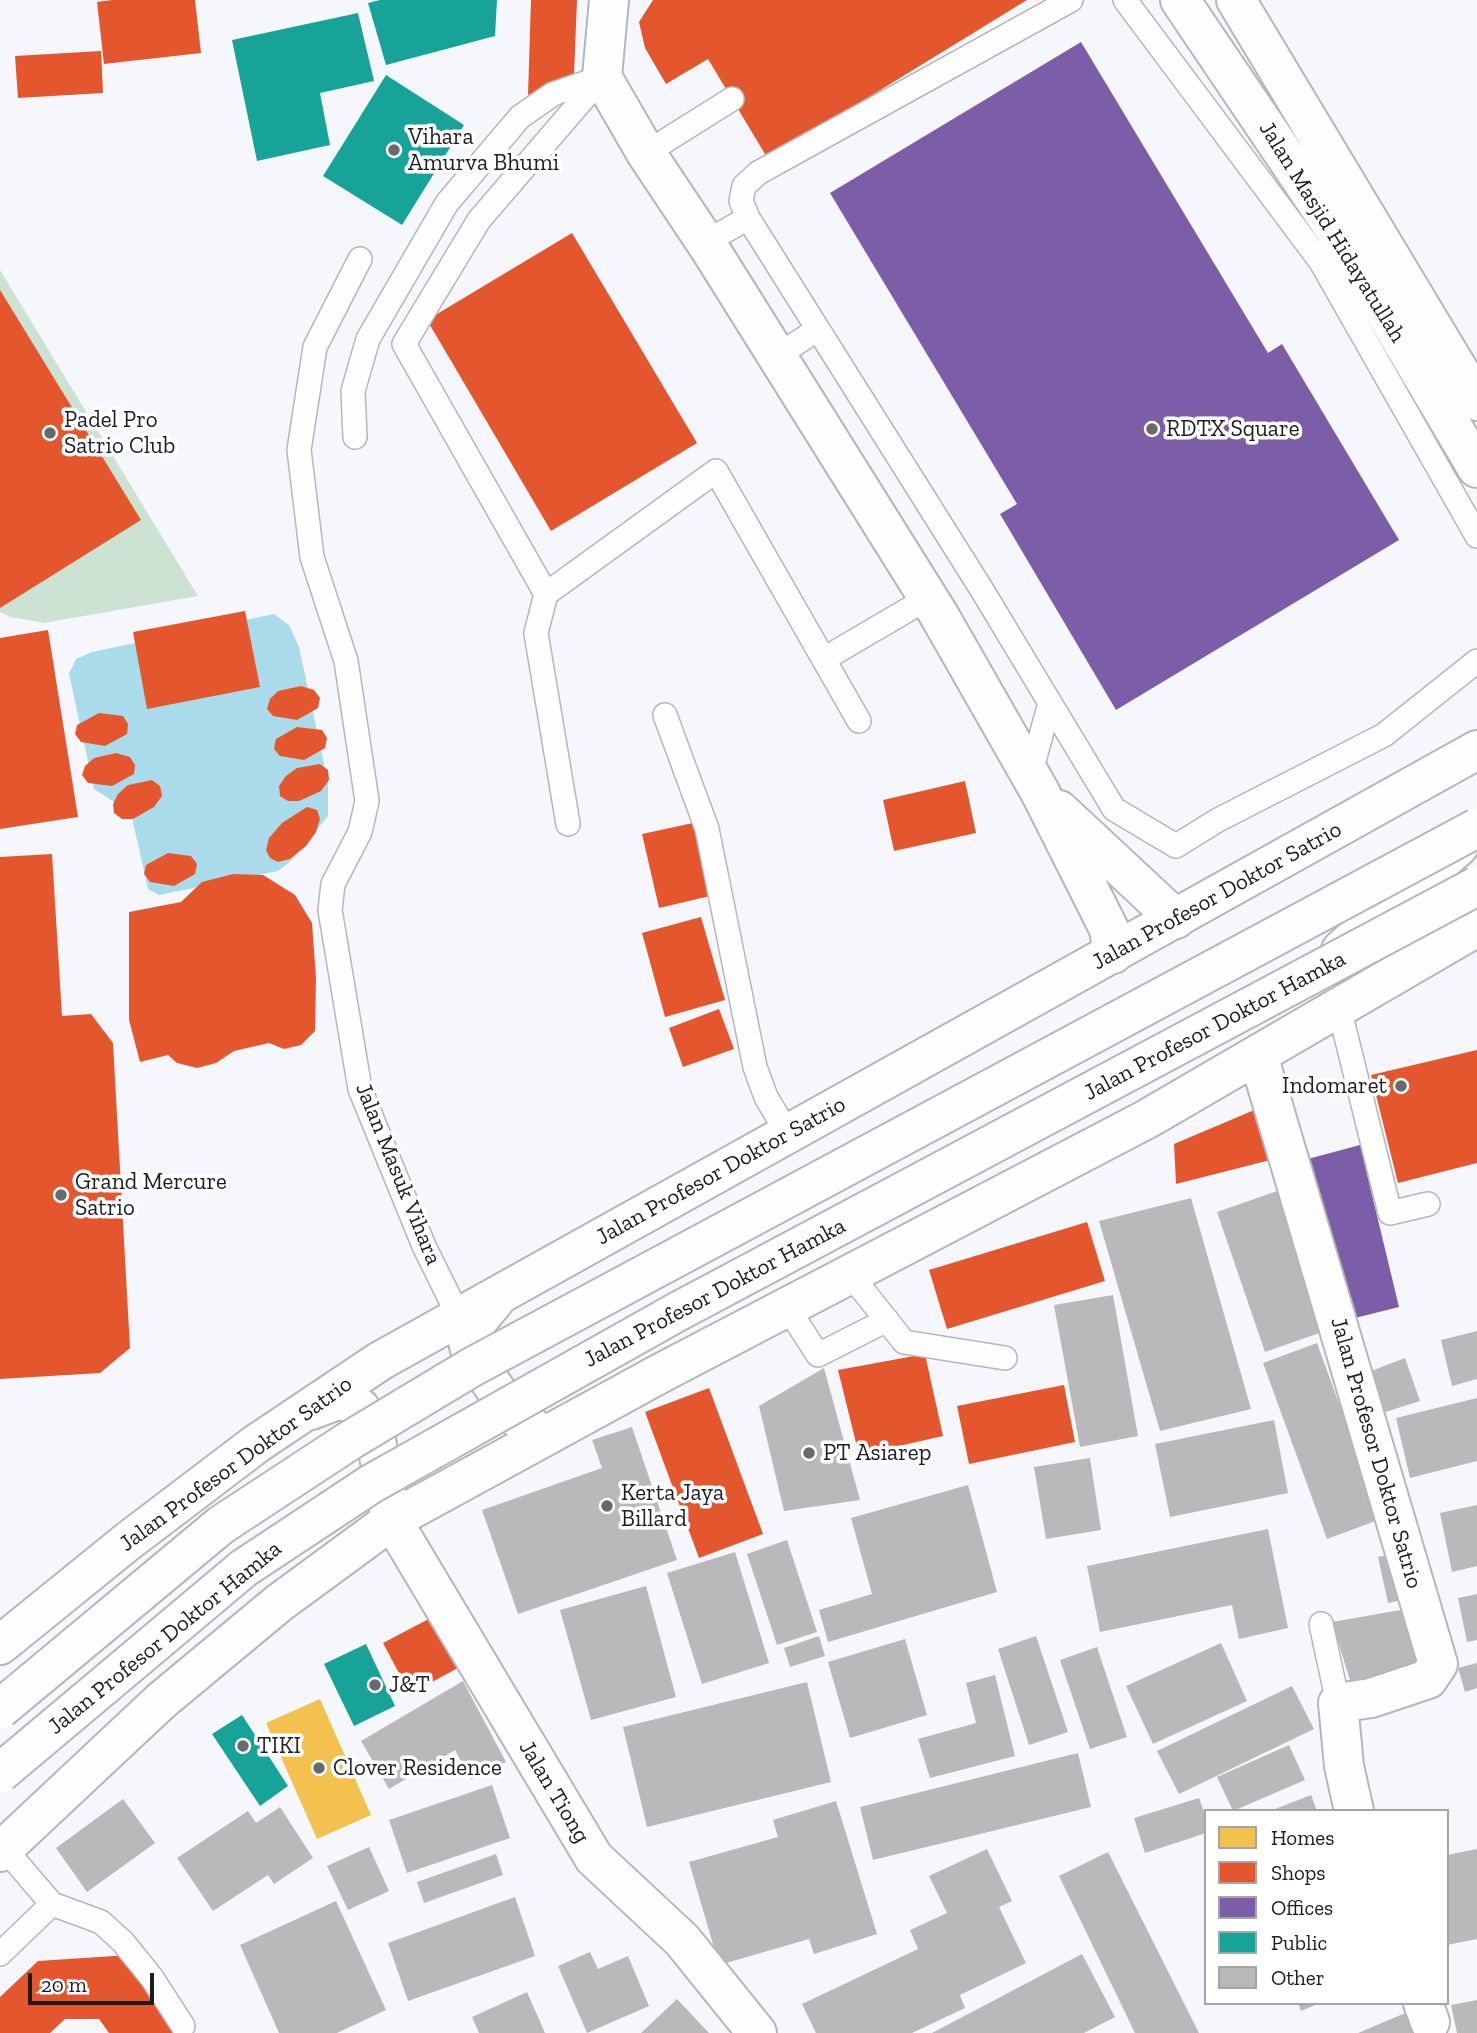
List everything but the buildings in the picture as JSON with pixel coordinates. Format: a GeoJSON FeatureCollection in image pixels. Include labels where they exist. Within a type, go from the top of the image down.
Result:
{"type":"FeatureCollection","features":[{"type":"Feature","properties":{"kind":"main road"},"geometry":{"type":"LineString","coordinates":[[609,0],[602,77],[646,153],[706,242],[928,598],[1035,783],[1109,929],[1113,954]]}},
{"type":"Feature","properties":{"kind":"main road","name":"Jalan Masjid Hidayatullah"},"geometry":{"type":"LineString","coordinates":[[1180,0],[1342,240],[1477,468]]}},
{"type":"Feature","properties":{"kind":"main road","name":"Jalan Masjid Hidayatullah"},"geometry":{"type":"LineString","coordinates":[[1236,0],[1477,401]]}},
{"type":"Feature","properties":{"kind":"main road","name":"Jalan Profesor Doktor Satrio"},"geometry":{"type":"LineString","coordinates":[[0,1645],[137,1534],[302,1413],[380,1361],[1477,750]]}},
{"type":"Feature","properties":{"kind":"main road"},"geometry":{"type":"LineString","coordinates":[[1035,783],[1176,919]]}},
{"type":"Feature","properties":{"kind":"main road"},"geometry":{"type":"LineString","coordinates":[[1147,1119],[1477,829]]}},
{"type":"Feature","properties":{"kind":"main road"},"geometry":{"type":"LineString","coordinates":[[0,1709],[221,1525],[349,1441],[450,1381],[658,1266],[1477,829]]}},
{"type":"Feature","properties":{"kind":"main road","name":"Jalan Profesor Doktor Hamka"},"geometry":{"type":"LineString","coordinates":[[0,1773],[244,1568],[371,1484],[677,1312],[1477,886]]}},
{"type":"Feature","properties":{"kind":"main road"},"geometry":{"type":"LineString","coordinates":[[2,1850],[161,1701],[279,1603],[392,1520],[546,1435],[1147,1119],[1477,927]]}},
{"type":"Feature","properties":{"kind":"main road","name":"Jalan Profesor Doktor Satrio"},"geometry":{"type":"LineString","coordinates":[[1258,1055],[1438,1664],[1428,1679],[1371,1698],[1338,1703]]}},
{"type":"Feature","properties":{"kind":"main road"},"geometry":{"type":"LineString","coordinates":[[500,1294],[470,1330],[468,1341],[471,1354],[514,1416],[546,1435]]}},
{"type":"Feature","properties":{"kind":"main road","name":"Jalan Tiong"},"geometry":{"type":"LineString","coordinates":[[302,1413],[340,1399],[350,1401],[360,1408],[376,1440],[392,1520],[594,1858],[682,1940],[757,2033]]}},
{"type":"Feature","properties":{"kind":"main road"},"geometry":{"type":"LineString","coordinates":[[1338,1703],[1343,1766],[1354,1809]]}},
{"type":"Feature","properties":{"kind":"lane"},"geometry":{"type":"LineString","coordinates":[[1071,0],[758,173],[744,186],[741,201],[748,218],[982,590],[1114,808],[1176,846],[1218,820],[1384,735],[1477,661]]}},
{"type":"Feature","properties":{"kind":"lane"},"geometry":{"type":"LineString","coordinates":[[1125,0],[1321,262],[1477,537]]}},
{"type":"Feature","properties":{"kind":"lane"},"geometry":{"type":"LineString","coordinates":[[355,437],[353,391],[368,339],[447,203],[520,117],[553,94],[602,77]]}},
{"type":"Feature","properties":{"kind":"lane"},"geometry":{"type":"LineString","coordinates":[[545,594],[404,344],[478,220],[602,77]]}},
{"type":"Feature","properties":{"kind":"lane"},"geometry":{"type":"LineString","coordinates":[[1259,118],[1293,96]]}},
{"type":"Feature","properties":{"kind":"lane"},"geometry":{"type":"LineString","coordinates":[[646,153],[732,99]]}},
{"type":"Feature","properties":{"kind":"lane"},"geometry":{"type":"LineString","coordinates":[[706,242],[748,218]]}},
{"type":"Feature","properties":{"kind":"lane","name":"Jalan Masuk Vihara"},"geometry":{"type":"LineString","coordinates":[[360,259],[315,347],[299,450],[313,557],[346,661],[367,801],[360,832],[333,884],[330,910],[360,1089],[424,1246],[458,1317]]}},
{"type":"Feature","properties":{"kind":"lane"},"geometry":{"type":"LineString","coordinates":[[776,356],[818,330]]}},
{"type":"Feature","properties":{"kind":"lane"},"geometry":{"type":"LineString","coordinates":[[568,824],[536,633],[545,594],[716,471],[859,721]]}},
{"type":"Feature","properties":{"kind":"lane"},"geometry":{"type":"LineString","coordinates":[[824,659],[928,598]]}},
{"type":"Feature","properties":{"kind":"lane"},"geometry":{"type":"LineString","coordinates":[[1035,783],[1050,703]]}},
{"type":"Feature","properties":{"kind":"lane"},"geometry":{"type":"LineString","coordinates":[[665,715],[707,829],[755,1067],[766,1097],[788,1134]]}},
{"type":"Feature","properties":{"kind":"lane"},"geometry":{"type":"LineString","coordinates":[[1339,1008],[1390,1213],[1428,1204]]}},
{"type":"Feature","properties":{"kind":"lane"},"geometry":{"type":"LineString","coordinates":[[850,1274],[904,1342],[1005,1358]]}},
{"type":"Feature","properties":{"kind":"lane"},"geometry":{"type":"LineString","coordinates":[[787,1307],[818,1355],[887,1320]]}},
{"type":"Feature","properties":{"kind":"lane"},"geometry":{"type":"LineString","coordinates":[[1321,1624],[1338,1703]]}},
{"type":"Feature","properties":{"kind":"lane"},"geometry":{"type":"LineString","coordinates":[[2,1850],[52,1904],[101,1922],[123,1942],[152,1978],[183,2026]]}},
{"type":"Feature","properties":{"kind":"lane"},"geometry":{"type":"LineString","coordinates":[[0,1954],[52,1904]]}},
{"type":"Feature","properties":{"kind":"green space","name":"Padel Pro Satrio Club"},"geometry":{"type":"Polygon","coordinates":[[[0,270],[198,596],[44,623],[10,617],[0,612],[0,270]]]}},
{"type":"Feature","properties":{"kind":"water"},"geometry":{"type":"Polygon","coordinates":[[[274,614],[289,625],[299,647],[328,782],[328,816],[291,861],[278,871],[159,895],[148,889],[131,813],[94,789],[69,674],[76,659],[92,652],[274,614]]]}},
{"type":"Feature","properties":{"kind":"place","name":"Vihara Amurva Bhumi"},"geometry":{"type":"Point","coordinates":[394,150]}},
{"type":"Feature","properties":{"kind":"place","name":"RDTX Square"},"geometry":{"type":"Point","coordinates":[1152,429]}},
{"type":"Feature","properties":{"kind":"place","name":"Padel Pro Satrio Club"},"geometry":{"type":"Point","coordinates":[50,433]}},
{"type":"Feature","properties":{"kind":"place","name":"Indomaret"},"geometry":{"type":"Point","coordinates":[1401,1086]}},
{"type":"Feature","properties":{"kind":"place","name":"Grand Mercure Satrio"},"geometry":{"type":"Point","coordinates":[61,1195]}},
{"type":"Feature","properties":{"kind":"place","name":"PT Asiarep"},"geometry":{"type":"Point","coordinates":[809,1453]}},
{"type":"Feature","properties":{"kind":"place","name":"Kerta Jaya Billard"},"geometry":{"type":"Point","coordinates":[607,1506]}},
{"type":"Feature","properties":{"kind":"place","name":"J&T"},"geometry":{"type":"Point","coordinates":[375,1685]}},
{"type":"Feature","properties":{"kind":"place","name":"TIKI"},"geometry":{"type":"Point","coordinates":[243,1746]}},
{"type":"Feature","properties":{"kind":"place","name":"Clover Residence"},"geometry":{"type":"Point","coordinates":[319,1768]}}]}
